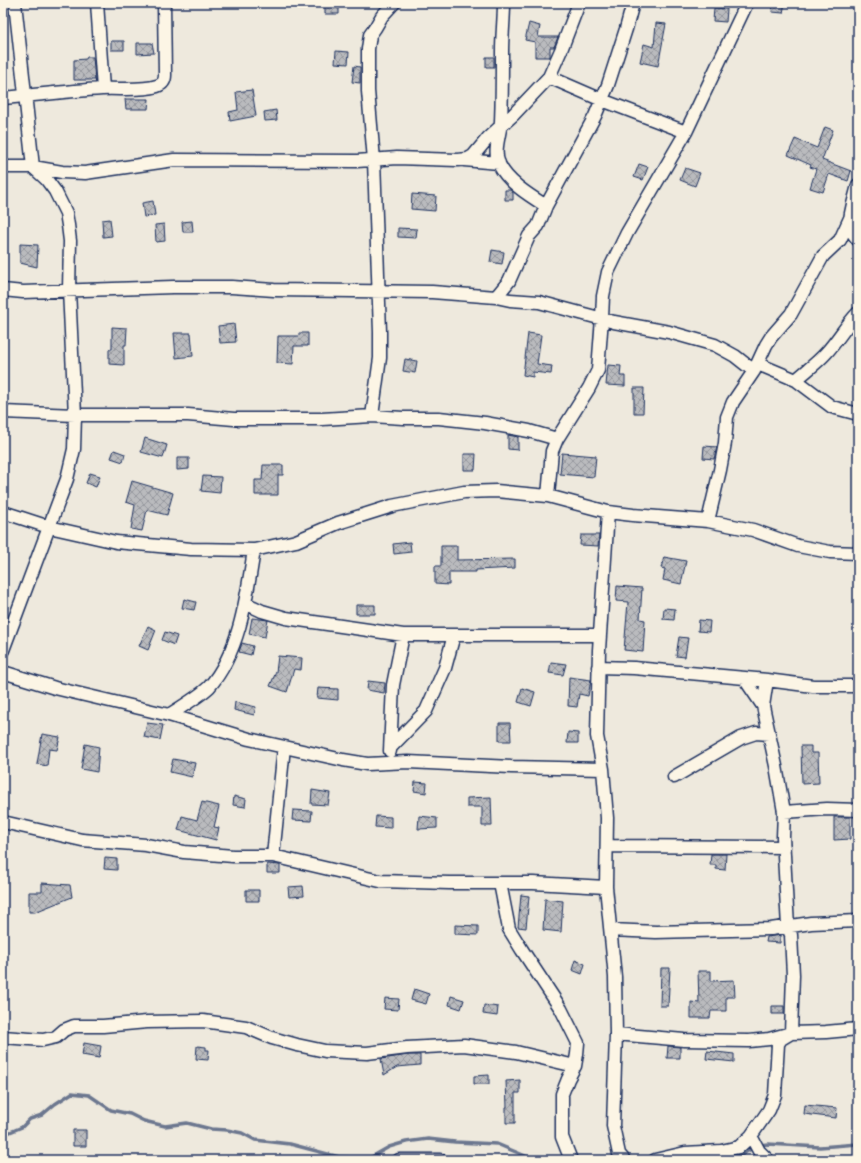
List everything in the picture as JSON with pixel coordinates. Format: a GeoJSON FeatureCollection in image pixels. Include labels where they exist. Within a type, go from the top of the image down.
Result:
{"type":"FeatureCollection","features":[{"type":"Feature","properties":{"kind":"street"},"geometry":{"type":"LineString","coordinates":[[3,650],[67,479],[74,449],[75,415],[69,290],[70,241],[66,213],[46,179],[33,167],[15,3]]}},
{"type":"Feature","properties":{"kind":"street"},"geometry":{"type":"LineString","coordinates":[[97,3],[103,89]]}},
{"type":"Feature","properties":{"kind":"street"},"geometry":{"type":"LineString","coordinates":[[3,98],[103,89],[149,88],[157,86],[165,80],[164,3]]}},
{"type":"Feature","properties":{"kind":"street"},"geometry":{"type":"LineString","coordinates":[[372,416],[380,358],[374,160],[368,91],[368,49],[370,35],[382,16],[394,3]]}},
{"type":"Feature","properties":{"kind":"street"},"geometry":{"type":"LineString","coordinates":[[504,3],[501,127],[498,142],[498,163],[505,174],[520,188],[546,206]]}},
{"type":"Feature","properties":{"kind":"street"},"geometry":{"type":"LineString","coordinates":[[463,160],[473,156],[488,138],[501,127],[549,76],[562,50],[579,3]]}},
{"type":"Feature","properties":{"kind":"street"},"geometry":{"type":"LineString","coordinates":[[496,297],[509,281],[529,236],[538,226],[546,206],[595,116],[602,100],[626,29],[632,3]]}},
{"type":"Feature","properties":{"kind":"street"},"geometry":{"type":"LineString","coordinates":[[548,496],[552,451],[557,438],[589,388],[598,370],[602,296],[608,272],[627,233],[686,132],[747,3]]}},
{"type":"Feature","properties":{"kind":"street"},"geometry":{"type":"LineString","coordinates":[[549,76],[602,100],[686,132]]}},
{"type":"Feature","properties":{"kind":"street"},"geometry":{"type":"LineString","coordinates":[[3,167],[33,167],[62,172],[85,173],[174,160],[357,161],[397,158],[463,160],[498,163]]}},
{"type":"Feature","properties":{"kind":"street"},"geometry":{"type":"LineString","coordinates":[[858,185],[850,226],[858,240]]}},
{"type":"Feature","properties":{"kind":"street"},"geometry":{"type":"LineString","coordinates":[[708,521],[725,443],[727,417],[733,402],[738,392],[756,368],[771,337],[791,314],[823,256],[840,240],[851,216]]}},
{"type":"Feature","properties":{"kind":"street"},"geometry":{"type":"LineString","coordinates":[[3,290],[23,292],[173,287],[232,287],[274,290],[432,292],[539,302],[628,325],[669,332],[715,345],[756,368],[796,380],[832,407],[858,414]]}},
{"type":"Feature","properties":{"kind":"street"},"geometry":{"type":"LineString","coordinates":[[796,380],[825,354],[849,322],[858,313]]}},
{"type":"Feature","properties":{"kind":"street"},"geometry":{"type":"LineString","coordinates":[[3,412],[75,415],[188,415],[234,419],[295,420],[372,416],[439,418],[485,422],[557,438]]}},
{"type":"Feature","properties":{"kind":"street"},"geometry":{"type":"LineString","coordinates":[[3,512],[49,527],[116,542],[191,549],[254,550],[296,541],[338,523],[392,506],[464,492],[496,491],[548,496],[608,512],[633,516],[708,521],[753,530],[798,546],[830,552],[858,553]]}},
{"type":"Feature","properties":{"kind":"street"},"geometry":{"type":"LineString","coordinates":[[608,512],[598,667],[597,736],[607,818],[606,887],[615,978],[616,1034],[613,1126],[619,1154],[624,1160]]}},
{"type":"Feature","properties":{"kind":"street"},"geometry":{"type":"LineString","coordinates":[[169,715],[208,688],[223,666],[235,640],[245,603],[254,550]]}},
{"type":"Feature","properties":{"kind":"street"},"geometry":{"type":"LineString","coordinates":[[245,603],[262,611],[286,618],[403,635],[600,635]]}},
{"type":"Feature","properties":{"kind":"street"},"geometry":{"type":"LineString","coordinates":[[387,764],[391,747],[393,685],[403,635]]}},
{"type":"Feature","properties":{"kind":"street"},"geometry":{"type":"LineString","coordinates":[[391,747],[426,711],[445,668],[454,635]]}},
{"type":"Feature","properties":{"kind":"street"},"geometry":{"type":"LineString","coordinates":[[598,667],[634,668],[767,680],[813,686],[858,686]]}},
{"type":"Feature","properties":{"kind":"street"},"geometry":{"type":"LineString","coordinates":[[3,672],[55,688],[169,715],[249,739],[367,764],[408,762],[517,768],[602,769]]}},
{"type":"Feature","properties":{"kind":"street"},"geometry":{"type":"LineString","coordinates":[[744,678],[763,706]]}},
{"type":"Feature","properties":{"kind":"street"},"geometry":{"type":"LineString","coordinates":[[767,680],[763,706],[784,812],[784,847],[788,927],[791,935],[791,1033]]}},
{"type":"Feature","properties":{"kind":"street"},"geometry":{"type":"LineString","coordinates":[[674,777],[740,738],[756,733],[769,734]]}},
{"type":"Feature","properties":{"kind":"street"},"geometry":{"type":"LineString","coordinates":[[273,856],[284,747]]}},
{"type":"Feature","properties":{"kind":"street"},"geometry":{"type":"LineString","coordinates":[[784,812],[820,809],[858,810]]}},
{"type":"Feature","properties":{"kind":"street"},"geometry":{"type":"LineString","coordinates":[[3,822],[82,840],[146,845],[184,852],[233,856],[273,856],[380,881],[449,884],[533,883],[606,887]]}},
{"type":"Feature","properties":{"kind":"street"},"geometry":{"type":"LineString","coordinates":[[607,846],[784,847]]}},
{"type":"Feature","properties":{"kind":"street"},"geometry":{"type":"LineString","coordinates":[[500,883],[509,929],[562,1009],[578,1043],[578,1054],[575,1066],[562,1094],[562,1138],[571,1160]]}},
{"type":"Feature","properties":{"kind":"street"},"geometry":{"type":"LineString","coordinates":[[611,930],[656,932],[771,929],[811,923],[858,921]]}},
{"type":"Feature","properties":{"kind":"street"},"geometry":{"type":"LineString","coordinates":[[3,1037],[43,1040],[56,1037],[64,1030],[74,1026],[203,1021],[246,1027],[297,1046],[325,1051],[367,1053],[406,1048],[464,1045],[516,1052],[575,1066]]}},
{"type":"Feature","properties":{"kind":"street"},"geometry":{"type":"LineString","coordinates":[[616,1034],[684,1040],[749,1041],[769,1039],[791,1033],[858,1029]]}},
{"type":"Feature","properties":{"kind":"street"},"geometry":{"type":"LineString","coordinates":[[655,1160],[674,1155],[721,1151],[739,1147],[751,1136],[769,1110],[775,1095],[778,1044],[781,1039],[791,1033]]}},
{"type":"Feature","properties":{"kind":"street"},"geometry":{"type":"LineString","coordinates":[[751,1136],[759,1151],[768,1160]]}},
{"type":"Feature","properties":{"kind":"street"},"geometry":{"type":"LineString","coordinates":[[399,1160],[440,1160]]}},
{"type":"Feature","properties":{"kind":"building"},"geometry":{"type":"Polygon","coordinates":[[[325,3],[339,3],[339,14],[325,14],[325,3]]]}},
{"type":"Feature","properties":{"kind":"building"},"geometry":{"type":"Polygon","coordinates":[[[773,3],[785,3],[783,13],[772,12],[773,3]]]}},
{"type":"Feature","properties":{"kind":"building"},"geometry":{"type":"Polygon","coordinates":[[[714,8],[727,9],[726,22],[713,21],[714,8]]]}},
{"type":"Feature","properties":{"kind":"building"},"geometry":{"type":"Polygon","coordinates":[[[529,23],[540,26],[538,37],[558,37],[554,47],[550,47],[550,57],[535,57],[535,42],[525,40],[529,23]]]}},
{"type":"Feature","properties":{"kind":"building"},"geometry":{"type":"Polygon","coordinates":[[[656,23],[666,24],[658,66],[640,62],[644,44],[654,47],[656,23]]]}},
{"type":"Feature","properties":{"kind":"building"},"geometry":{"type":"Polygon","coordinates":[[[111,41],[124,41],[124,50],[111,50],[111,41]]]}},
{"type":"Feature","properties":{"kind":"building"},"geometry":{"type":"Polygon","coordinates":[[[137,43],[152,43],[154,53],[137,54],[137,43]]]}},
{"type":"Feature","properties":{"kind":"building"},"geometry":{"type":"Polygon","coordinates":[[[336,51],[349,52],[348,64],[335,63],[336,51]]]}},
{"type":"Feature","properties":{"kind":"building"},"geometry":{"type":"Polygon","coordinates":[[[87,57],[93,57],[95,80],[74,80],[74,60],[86,59],[87,57]]]}},
{"type":"Feature","properties":{"kind":"building"},"geometry":{"type":"Polygon","coordinates":[[[486,57],[494,57],[494,67],[486,67],[486,57]]]}},
{"type":"Feature","properties":{"kind":"building"},"geometry":{"type":"Polygon","coordinates":[[[354,66],[360,67],[360,83],[352,82],[354,66]]]}},
{"type":"Feature","properties":{"kind":"building"},"geometry":{"type":"Polygon","coordinates":[[[252,90],[256,116],[230,121],[229,112],[238,110],[236,92],[252,90]]]}},
{"type":"Feature","properties":{"kind":"building"},"geometry":{"type":"Polygon","coordinates":[[[125,99],[149,99],[148,109],[126,109],[125,99]]]}},
{"type":"Feature","properties":{"kind":"building"},"geometry":{"type":"Polygon","coordinates":[[[276,110],[277,120],[265,121],[264,112],[276,110]]]}},
{"type":"Feature","properties":{"kind":"building"},"geometry":{"type":"Polygon","coordinates":[[[825,127],[833,130],[822,160],[851,171],[848,181],[829,174],[823,192],[810,188],[816,169],[810,167],[811,165],[788,155],[795,139],[817,148],[825,127]]]}},
{"type":"Feature","properties":{"kind":"building"},"geometry":{"type":"Polygon","coordinates":[[[639,164],[648,167],[643,180],[634,177],[639,164]]]}},
{"type":"Feature","properties":{"kind":"building"},"geometry":{"type":"Polygon","coordinates":[[[685,168],[700,173],[695,186],[680,180],[685,168]]]}},
{"type":"Feature","properties":{"kind":"building"},"geometry":{"type":"Polygon","coordinates":[[[505,190],[511,190],[513,193],[513,200],[505,200],[505,190]]]}},
{"type":"Feature","properties":{"kind":"building"},"geometry":{"type":"Polygon","coordinates":[[[412,194],[436,196],[435,211],[411,209],[412,194]]]}},
{"type":"Feature","properties":{"kind":"building"},"geometry":{"type":"Polygon","coordinates":[[[153,201],[155,215],[144,217],[142,203],[153,201]]]}},
{"type":"Feature","properties":{"kind":"building"},"geometry":{"type":"Polygon","coordinates":[[[110,219],[112,236],[103,237],[102,220],[110,219]]]}},
{"type":"Feature","properties":{"kind":"building"},"geometry":{"type":"Polygon","coordinates":[[[192,221],[193,232],[183,232],[182,222],[192,221]]]}},
{"type":"Feature","properties":{"kind":"building"},"geometry":{"type":"Polygon","coordinates":[[[164,224],[165,241],[156,242],[155,225],[164,224]]]}},
{"type":"Feature","properties":{"kind":"building"},"geometry":{"type":"Polygon","coordinates":[[[398,228],[417,229],[416,238],[398,237],[398,228]]]}},
{"type":"Feature","properties":{"kind":"building"},"geometry":{"type":"Polygon","coordinates":[[[20,244],[38,245],[37,267],[20,263],[20,244]]]}},
{"type":"Feature","properties":{"kind":"building"},"geometry":{"type":"Polygon","coordinates":[[[492,250],[504,252],[502,264],[490,262],[492,250]]]}},
{"type":"Feature","properties":{"kind":"building"},"geometry":{"type":"Polygon","coordinates":[[[234,324],[236,342],[220,343],[218,326],[234,324]]]}},
{"type":"Feature","properties":{"kind":"building"},"geometry":{"type":"Polygon","coordinates":[[[112,327],[127,328],[126,345],[124,345],[124,365],[109,364],[109,349],[112,349],[112,327]]]}},
{"type":"Feature","properties":{"kind":"building"},"geometry":{"type":"Polygon","coordinates":[[[174,333],[191,333],[193,356],[176,358],[174,333]]]}},
{"type":"Feature","properties":{"kind":"building"},"geometry":{"type":"Polygon","coordinates":[[[299,333],[308,333],[308,346],[294,346],[293,364],[277,363],[278,336],[299,336],[299,333]]]}},
{"type":"Feature","properties":{"kind":"building"},"geometry":{"type":"Polygon","coordinates":[[[528,333],[541,335],[537,364],[552,366],[551,374],[533,372],[533,377],[523,375],[528,333]]]}},
{"type":"Feature","properties":{"kind":"building"},"geometry":{"type":"Polygon","coordinates":[[[405,359],[417,361],[415,373],[403,371],[405,359]]]}},
{"type":"Feature","properties":{"kind":"building"},"geometry":{"type":"Polygon","coordinates":[[[608,365],[621,366],[620,376],[625,376],[625,386],[606,385],[608,365]]]}},
{"type":"Feature","properties":{"kind":"building"},"geometry":{"type":"Polygon","coordinates":[[[634,388],[644,388],[643,413],[634,413],[634,388]]]}},
{"type":"Feature","properties":{"kind":"building"},"geometry":{"type":"Polygon","coordinates":[[[508,435],[518,437],[518,450],[508,449],[508,435]]]}},
{"type":"Feature","properties":{"kind":"building"},"geometry":{"type":"Polygon","coordinates":[[[145,438],[167,445],[163,458],[141,452],[145,438]]]}},
{"type":"Feature","properties":{"kind":"building"},"geometry":{"type":"Polygon","coordinates":[[[704,446],[717,447],[714,459],[703,458],[704,446]]]}},
{"type":"Feature","properties":{"kind":"building"},"geometry":{"type":"Polygon","coordinates":[[[114,450],[125,454],[123,462],[111,458],[114,450]]]}},
{"type":"Feature","properties":{"kind":"building"},"geometry":{"type":"Polygon","coordinates":[[[562,453],[596,456],[594,477],[560,474],[562,453]]]}},
{"type":"Feature","properties":{"kind":"building"},"geometry":{"type":"Polygon","coordinates":[[[464,454],[476,454],[475,470],[464,470],[464,454]]]}},
{"type":"Feature","properties":{"kind":"building"},"geometry":{"type":"Polygon","coordinates":[[[177,458],[189,458],[189,469],[177,470],[177,458]]]}},
{"type":"Feature","properties":{"kind":"building"},"geometry":{"type":"Polygon","coordinates":[[[263,465],[283,465],[283,475],[278,475],[278,495],[255,495],[255,480],[262,480],[263,465]]]}},
{"type":"Feature","properties":{"kind":"building"},"geometry":{"type":"Polygon","coordinates":[[[90,473],[100,476],[96,487],[86,483],[90,473]]]}},
{"type":"Feature","properties":{"kind":"building"},"geometry":{"type":"Polygon","coordinates":[[[203,476],[221,477],[220,493],[201,491],[203,476]]]}},
{"type":"Feature","properties":{"kind":"building"},"geometry":{"type":"Polygon","coordinates":[[[132,481],[173,493],[167,515],[147,510],[142,531],[131,529],[135,505],[126,502],[132,481]]]}},
{"type":"Feature","properties":{"kind":"building"},"geometry":{"type":"Polygon","coordinates":[[[581,535],[599,535],[598,546],[580,545],[581,535]]]}},
{"type":"Feature","properties":{"kind":"building"},"geometry":{"type":"Polygon","coordinates":[[[410,542],[411,552],[394,554],[393,544],[410,542]]]}},
{"type":"Feature","properties":{"kind":"building"},"geometry":{"type":"Polygon","coordinates":[[[441,546],[457,546],[457,560],[515,559],[515,568],[476,570],[476,572],[449,572],[449,585],[435,584],[435,566],[441,566],[441,546]]]}},
{"type":"Feature","properties":{"kind":"building"},"geometry":{"type":"Polygon","coordinates":[[[664,557],[686,561],[681,584],[663,580],[665,569],[661,568],[664,557]]]}},
{"type":"Feature","properties":{"kind":"building"},"geometry":{"type":"Polygon","coordinates":[[[617,586],[642,588],[640,619],[645,620],[643,652],[624,650],[628,602],[616,601],[617,586]]]}},
{"type":"Feature","properties":{"kind":"building"},"geometry":{"type":"Polygon","coordinates":[[[184,599],[196,602],[194,610],[182,608],[184,599]]]}},
{"type":"Feature","properties":{"kind":"building"},"geometry":{"type":"Polygon","coordinates":[[[356,605],[375,605],[375,614],[356,614],[356,605]]]}},
{"type":"Feature","properties":{"kind":"building"},"geometry":{"type":"Polygon","coordinates":[[[664,608],[675,609],[674,620],[663,619],[664,608]]]}},
{"type":"Feature","properties":{"kind":"building"},"geometry":{"type":"Polygon","coordinates":[[[252,618],[268,620],[265,637],[249,634],[252,618]]]}},
{"type":"Feature","properties":{"kind":"building"},"geometry":{"type":"Polygon","coordinates":[[[699,620],[710,621],[709,632],[698,631],[699,620]]]}},
{"type":"Feature","properties":{"kind":"building"},"geometry":{"type":"Polygon","coordinates":[[[148,626],[156,630],[148,650],[139,646],[148,626]]]}},
{"type":"Feature","properties":{"kind":"building"},"geometry":{"type":"Polygon","coordinates":[[[165,632],[177,636],[174,645],[162,640],[165,632]]]}},
{"type":"Feature","properties":{"kind":"building"},"geometry":{"type":"Polygon","coordinates":[[[679,637],[688,638],[685,657],[676,656],[679,637]]]}},
{"type":"Feature","properties":{"kind":"building"},"geometry":{"type":"Polygon","coordinates":[[[242,643],[253,646],[251,655],[239,652],[242,643]]]}},
{"type":"Feature","properties":{"kind":"building"},"geometry":{"type":"Polygon","coordinates":[[[278,656],[302,658],[301,670],[294,669],[287,692],[270,686],[276,672],[278,656]]]}},
{"type":"Feature","properties":{"kind":"building"},"geometry":{"type":"Polygon","coordinates":[[[551,662],[566,664],[563,675],[549,673],[551,662]]]}},
{"type":"Feature","properties":{"kind":"building"},"geometry":{"type":"Polygon","coordinates":[[[569,677],[591,680],[588,696],[579,694],[577,707],[568,706],[569,677]]]}},
{"type":"Feature","properties":{"kind":"building"},"geometry":{"type":"Polygon","coordinates":[[[368,681],[385,683],[384,693],[367,690],[368,681]]]}},
{"type":"Feature","properties":{"kind":"building"},"geometry":{"type":"Polygon","coordinates":[[[318,688],[338,689],[338,700],[317,698],[318,688]]]}},
{"type":"Feature","properties":{"kind":"building"},"geometry":{"type":"Polygon","coordinates":[[[522,688],[535,692],[531,706],[518,702],[522,688]]]}},
{"type":"Feature","properties":{"kind":"building"},"geometry":{"type":"Polygon","coordinates":[[[235,702],[256,707],[254,715],[234,710],[235,702]]]}},
{"type":"Feature","properties":{"kind":"building"},"geometry":{"type":"Polygon","coordinates":[[[147,723],[163,725],[160,740],[144,737],[147,723]]]}},
{"type":"Feature","properties":{"kind":"building"},"geometry":{"type":"Polygon","coordinates":[[[499,723],[510,723],[511,741],[499,741],[499,723]]]}},
{"type":"Feature","properties":{"kind":"building"},"geometry":{"type":"Polygon","coordinates":[[[568,732],[578,733],[578,743],[567,743],[568,732]]]}},
{"type":"Feature","properties":{"kind":"building"},"geometry":{"type":"Polygon","coordinates":[[[42,734],[60,737],[57,750],[49,749],[47,766],[37,764],[42,734]]]}},
{"type":"Feature","properties":{"kind":"building"},"geometry":{"type":"Polygon","coordinates":[[[85,744],[99,747],[97,772],[81,769],[85,744]]]}},
{"type":"Feature","properties":{"kind":"building"},"geometry":{"type":"Polygon","coordinates":[[[801,746],[811,746],[811,753],[818,753],[819,783],[802,784],[801,746]]]}},
{"type":"Feature","properties":{"kind":"building"},"geometry":{"type":"Polygon","coordinates":[[[173,759],[195,763],[192,777],[170,772],[173,759]]]}},
{"type":"Feature","properties":{"kind":"building"},"geometry":{"type":"Polygon","coordinates":[[[415,782],[427,783],[426,793],[414,791],[415,782]]]}},
{"type":"Feature","properties":{"kind":"building"},"geometry":{"type":"Polygon","coordinates":[[[312,790],[330,793],[328,805],[311,804],[312,790]]]}},
{"type":"Feature","properties":{"kind":"building"},"geometry":{"type":"Polygon","coordinates":[[[234,796],[246,799],[245,807],[233,805],[234,796]]]}},
{"type":"Feature","properties":{"kind":"building"},"geometry":{"type":"Polygon","coordinates":[[[491,797],[492,826],[482,826],[482,807],[467,807],[467,798],[491,797]]]}},
{"type":"Feature","properties":{"kind":"building"},"geometry":{"type":"Polygon","coordinates":[[[202,802],[219,806],[214,827],[219,828],[216,840],[178,830],[182,816],[197,820],[202,802]]]}},
{"type":"Feature","properties":{"kind":"building"},"geometry":{"type":"Polygon","coordinates":[[[293,810],[312,811],[311,821],[292,820],[293,810]]]}},
{"type":"Feature","properties":{"kind":"building"},"geometry":{"type":"Polygon","coordinates":[[[376,816],[391,817],[391,828],[375,827],[376,816]]]}},
{"type":"Feature","properties":{"kind":"building"},"geometry":{"type":"Polygon","coordinates":[[[419,816],[437,818],[437,828],[418,829],[419,816]]]}},
{"type":"Feature","properties":{"kind":"building"},"geometry":{"type":"Polygon","coordinates":[[[834,817],[850,817],[850,839],[834,840],[834,817]]]}},
{"type":"Feature","properties":{"kind":"building"},"geometry":{"type":"Polygon","coordinates":[[[711,854],[726,854],[725,870],[716,869],[716,865],[710,865],[711,854]]]}},
{"type":"Feature","properties":{"kind":"building"},"geometry":{"type":"Polygon","coordinates":[[[105,858],[117,859],[117,870],[104,869],[105,858]]]}},
{"type":"Feature","properties":{"kind":"building"},"geometry":{"type":"Polygon","coordinates":[[[267,864],[280,865],[280,873],[267,873],[267,864]]]}},
{"type":"Feature","properties":{"kind":"building"},"geometry":{"type":"Polygon","coordinates":[[[42,883],[70,885],[72,897],[35,912],[29,912],[29,892],[42,892],[42,883]]]}},
{"type":"Feature","properties":{"kind":"building"},"geometry":{"type":"Polygon","coordinates":[[[303,886],[304,896],[289,897],[288,887],[303,886]]]}},
{"type":"Feature","properties":{"kind":"building"},"geometry":{"type":"Polygon","coordinates":[[[246,890],[259,890],[259,901],[246,901],[246,890]]]}},
{"type":"Feature","properties":{"kind":"building"},"geometry":{"type":"Polygon","coordinates":[[[521,895],[529,896],[526,928],[518,927],[521,895]]]}},
{"type":"Feature","properties":{"kind":"building"},"geometry":{"type":"Polygon","coordinates":[[[545,899],[563,901],[561,932],[543,930],[545,899]]]}},
{"type":"Feature","properties":{"kind":"building"},"geometry":{"type":"Polygon","coordinates":[[[455,925],[478,926],[478,935],[455,934],[455,925]]]}},
{"type":"Feature","properties":{"kind":"building"},"geometry":{"type":"Polygon","coordinates":[[[780,935],[780,943],[766,942],[767,937],[780,935]]]}},
{"type":"Feature","properties":{"kind":"building"},"geometry":{"type":"Polygon","coordinates":[[[575,960],[585,964],[582,974],[572,970],[575,960]]]}},
{"type":"Feature","properties":{"kind":"building"},"geometry":{"type":"Polygon","coordinates":[[[661,968],[670,968],[668,1006],[660,1006],[661,968]]]}},
{"type":"Feature","properties":{"kind":"building"},"geometry":{"type":"Polygon","coordinates":[[[698,971],[711,971],[711,981],[734,980],[735,997],[726,997],[726,1011],[711,1011],[710,1018],[691,1018],[691,1002],[699,1003],[698,971]]]}},
{"type":"Feature","properties":{"kind":"building"},"geometry":{"type":"Polygon","coordinates":[[[414,989],[429,994],[426,1004],[411,1000],[414,989]]]}},
{"type":"Feature","properties":{"kind":"building"},"geometry":{"type":"Polygon","coordinates":[[[451,996],[464,1000],[461,1009],[449,1005],[451,996]]]}},
{"type":"Feature","properties":{"kind":"building"},"geometry":{"type":"Polygon","coordinates":[[[385,998],[399,999],[398,1010],[384,1009],[385,998]]]}},
{"type":"Feature","properties":{"kind":"building"},"geometry":{"type":"Polygon","coordinates":[[[484,1005],[498,1007],[497,1016],[483,1014],[484,1005]]]}},
{"type":"Feature","properties":{"kind":"building"},"geometry":{"type":"Polygon","coordinates":[[[772,1006],[784,1006],[784,1014],[772,1014],[772,1006]]]}},
{"type":"Feature","properties":{"kind":"building"},"geometry":{"type":"Polygon","coordinates":[[[84,1043],[101,1046],[99,1058],[82,1055],[84,1043]]]}},
{"type":"Feature","properties":{"kind":"building"},"geometry":{"type":"Polygon","coordinates":[[[197,1046],[206,1047],[206,1050],[209,1050],[208,1060],[196,1059],[197,1046]]]}},
{"type":"Feature","properties":{"kind":"building"},"geometry":{"type":"Polygon","coordinates":[[[668,1046],[680,1047],[680,1058],[667,1058],[668,1046]]]}},
{"type":"Feature","properties":{"kind":"building"},"geometry":{"type":"Polygon","coordinates":[[[707,1051],[734,1054],[734,1062],[706,1059],[707,1051]]]}},
{"type":"Feature","properties":{"kind":"building"},"geometry":{"type":"Polygon","coordinates":[[[408,1055],[420,1055],[420,1065],[397,1067],[384,1075],[381,1059],[408,1055]]]}},
{"type":"Feature","properties":{"kind":"building"},"geometry":{"type":"Polygon","coordinates":[[[489,1075],[489,1084],[474,1084],[474,1076],[489,1075]]]}},
{"type":"Feature","properties":{"kind":"building"},"geometry":{"type":"Polygon","coordinates":[[[520,1080],[520,1093],[515,1093],[515,1123],[506,1123],[506,1081],[520,1080]]]}},
{"type":"Feature","properties":{"kind":"building"},"geometry":{"type":"Polygon","coordinates":[[[805,1105],[837,1108],[836,1118],[804,1114],[805,1105]]]}},
{"type":"Feature","properties":{"kind":"building"},"geometry":{"type":"Polygon","coordinates":[[[73,1130],[86,1130],[86,1146],[73,1146],[73,1130]]]}},
{"type":"Feature","properties":{"kind":"waterway"},"geometry":{"type":"LineString","coordinates":[[3,1135],[22,1127],[30,1119],[42,1115],[72,1093],[89,1095],[111,1110],[130,1114],[144,1121],[165,1126],[187,1123],[211,1129],[227,1130],[242,1133],[255,1140],[290,1144],[339,1157],[368,1159],[389,1147],[406,1142],[428,1139],[497,1144],[535,1160]]}},
{"type":"Feature","properties":{"kind":"waterway"},"geometry":{"type":"LineString","coordinates":[[759,1145],[768,1144],[820,1147],[858,1144]]}},
{"type":"Feature","properties":{"kind":"waterway"},"geometry":{"type":"LineString","coordinates":[[704,1157],[735,1159],[754,1147]]}}]}
